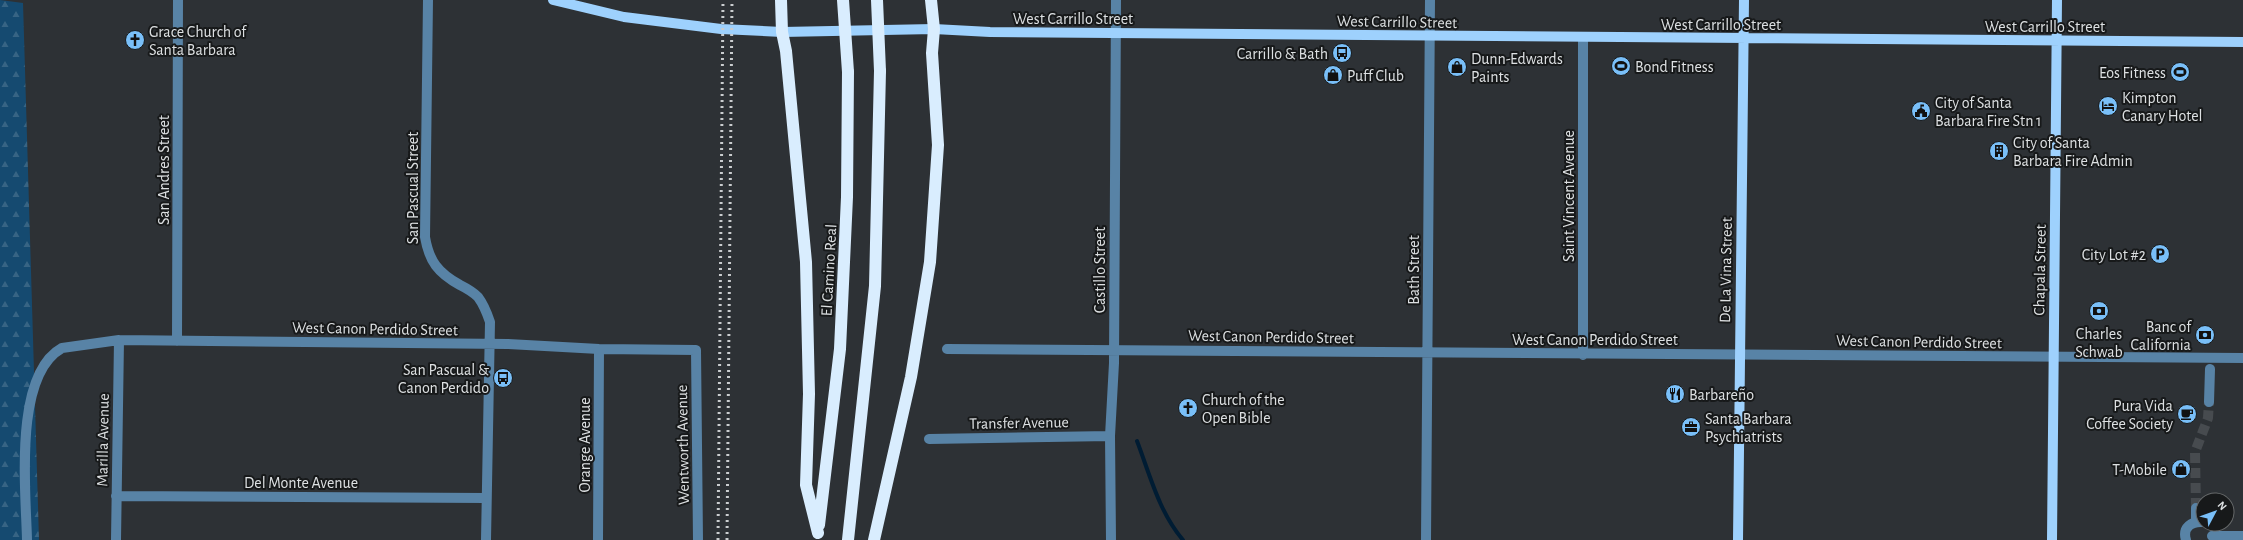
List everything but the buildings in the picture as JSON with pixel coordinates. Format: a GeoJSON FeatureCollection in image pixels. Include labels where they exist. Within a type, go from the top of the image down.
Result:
{"type":"FeatureCollection","features":[{"type":"Feature","properties":{"kind":"highway"},"geometry":{"type":"LineString","coordinates":[[781,0],[782,32],[786,51],[806,262],[809,394],[806,484],[818,536]]}},
{"type":"Feature","properties":{"kind":"highway","name":"El Camino Real"},"geometry":{"type":"LineString","coordinates":[[818,536],[840,349],[847,197],[848,72],[843,0]]}},
{"type":"Feature","properties":{"kind":"highway"},"geometry":{"type":"LineString","coordinates":[[848,540],[875,286],[880,72],[877,0]]}},
{"type":"Feature","properties":{"kind":"highway"},"geometry":{"type":"LineString","coordinates":[[874,540],[911,377],[930,262],[938,145],[932,53],[934,29],[931,0]]}},
{"type":"Feature","properties":{"kind":"main road","name":"West Carrillo Street"},"geometry":{"type":"LineString","coordinates":[[553,0],[624,17],[673,24],[782,32],[934,29],[959,32],[1116,32],[1430,37],[2243,42]]}},
{"type":"Feature","properties":{"kind":"main road","name":"De La Vina Street"},"geometry":{"type":"LineString","coordinates":[[1738,540],[1744,0]]}},
{"type":"Feature","properties":{"kind":"main road","name":"Chapala Street"},"geometry":{"type":"LineString","coordinates":[[2052,540],[2052,357],[2057,0]]}},
{"type":"Feature","properties":{"kind":"street","name":"San Andres Street"},"geometry":{"type":"LineString","coordinates":[[177,340],[178,0]]}},
{"type":"Feature","properties":{"kind":"street","name":"San Pascual Street"},"geometry":{"type":"LineString","coordinates":[[428,0],[425,237],[428,252],[439,272],[471,291],[481,302],[490,322],[486,540]]}},
{"type":"Feature","properties":{"kind":"street","name":"Castillo Street"},"geometry":{"type":"LineString","coordinates":[[1111,540],[1110,436],[1114,349],[1116,0]]}},
{"type":"Feature","properties":{"kind":"street","name":"Bath Street"},"geometry":{"type":"LineString","coordinates":[[1426,540],[1430,0]]}},
{"type":"Feature","properties":{"kind":"street","name":"Saint Vincent Avenue"},"geometry":{"type":"LineString","coordinates":[[1583,38],[1583,354]]}},
{"type":"Feature","properties":{"kind":"street","name":"West Canon Perdido Street"},"geometry":{"type":"LineString","coordinates":[[27,540],[25,448],[26,425],[32,395],[43,366],[55,352],[69,347],[119,340],[177,340],[490,344],[599,349],[696,350]]}},
{"type":"Feature","properties":{"kind":"street","name":"Marilla Avenue"},"geometry":{"type":"LineString","coordinates":[[116,540],[119,340]]}},
{"type":"Feature","properties":{"kind":"street","name":"Orange Avenue"},"geometry":{"type":"LineString","coordinates":[[598,540],[599,349]]}},
{"type":"Feature","properties":{"kind":"street","name":"West Canon Perdido Street"},"geometry":{"type":"LineString","coordinates":[[947,349],[1114,349],[2052,357],[2210,356],[2243,358]]}},
{"type":"Feature","properties":{"kind":"street","name":"Wentworth Avenue"},"geometry":{"type":"LineString","coordinates":[[696,350],[698,540]]}},
{"type":"Feature","properties":{"kind":"street"},"geometry":{"type":"LineString","coordinates":[[2209,402],[2210,369]]}},
{"type":"Feature","properties":{"kind":"street","name":"Transfer Avenue"},"geometry":{"type":"LineString","coordinates":[[929,439],[1110,436]]}},
{"type":"Feature","properties":{"kind":"street","name":"Del Monte Avenue"},"geometry":{"type":"LineString","coordinates":[[116,496],[486,498]]}},
{"type":"Feature","properties":{"kind":"street"},"geometry":{"type":"LineString","coordinates":[[2186,540],[2185,530],[2189,524],[2195,523]]}},
{"type":"Feature","properties":{"kind":"street"},"geometry":{"type":"LineString","coordinates":[[2211,538],[2243,536]]}},
{"type":"Feature","properties":{"kind":"green space"},"geometry":{"type":"Polygon","coordinates":[[[0,0],[23,3],[39,540],[0,540],[0,0]]]}},
{"type":"Feature","properties":{"kind":"waterway"},"geometry":{"type":"LineString","coordinates":[[1137,441],[1161,505],[1183,540]]}},
{"type":"Feature","properties":{"kind":"tunnel"},"geometry":{"type":"LineString","coordinates":[[2196,492],[2195,452],[2208,418],[2209,402]]}},
{"type":"Feature","properties":{"kind":"railway"},"geometry":{"type":"LineString","coordinates":[[718,540],[723,0]]}},
{"type":"Feature","properties":{"kind":"railway"},"geometry":{"type":"LineString","coordinates":[[727,540],[732,0]]}},
{"type":"Feature","properties":{"kind":"place","name":"Grace Church of Santa Barbara"},"geometry":{"type":"Point","coordinates":[135,40]}},
{"type":"Feature","properties":{"kind":"place","name":"Carrillo & Bath"},"geometry":{"type":"Point","coordinates":[1342,53]}},
{"type":"Feature","properties":{"kind":"place","name":"Bond Fitness"},"geometry":{"type":"Point","coordinates":[1621,66]}},
{"type":"Feature","properties":{"kind":"place","name":"Dunn-Edwards Paints"},"geometry":{"type":"Point","coordinates":[1457,67]}},
{"type":"Feature","properties":{"kind":"place","name":"Eos Fitness"},"geometry":{"type":"Point","coordinates":[2180,72]}},
{"type":"Feature","properties":{"kind":"place","name":"Puff Club"},"geometry":{"type":"Point","coordinates":[1333,75]}},
{"type":"Feature","properties":{"kind":"place","name":"Kimpton Canary Hotel"},"geometry":{"type":"Point","coordinates":[2108,106]}},
{"type":"Feature","properties":{"kind":"place","name":"City of Santa Barbara Fire Stn 1"},"geometry":{"type":"Point","coordinates":[1921,111]}},
{"type":"Feature","properties":{"kind":"place","name":"City of Santa Barbara Fire Admin"},"geometry":{"type":"Point","coordinates":[1999,151]}},
{"type":"Feature","properties":{"kind":"place","name":"City Lot #2"},"geometry":{"type":"Point","coordinates":[2160,254]}},
{"type":"Feature","properties":{"kind":"place","name":"Charles Schwab"},"geometry":{"type":"Point","coordinates":[2099,311]}},
{"type":"Feature","properties":{"kind":"place","name":"Banc of California"},"geometry":{"type":"Point","coordinates":[2205,335]}},
{"type":"Feature","properties":{"kind":"place","name":"San Pascual & Canon Perdido"},"geometry":{"type":"Point","coordinates":[503,378]}},
{"type":"Feature","properties":{"kind":"place","name":"Barbareño"},"geometry":{"type":"Point","coordinates":[1675,394]}},
{"type":"Feature","properties":{"kind":"place","name":"Church of the Open Bible"},"geometry":{"type":"Point","coordinates":[1188,408]}},
{"type":"Feature","properties":{"kind":"place","name":"Pura Vida Coffee Society"},"geometry":{"type":"Point","coordinates":[2187,414]}},
{"type":"Feature","properties":{"kind":"place","name":"Santa Barbara Psychiatrists"},"geometry":{"type":"Point","coordinates":[1691,427]}},
{"type":"Feature","properties":{"kind":"place","name":"T-Mobile"},"geometry":{"type":"Point","coordinates":[2181,469]}}]}
